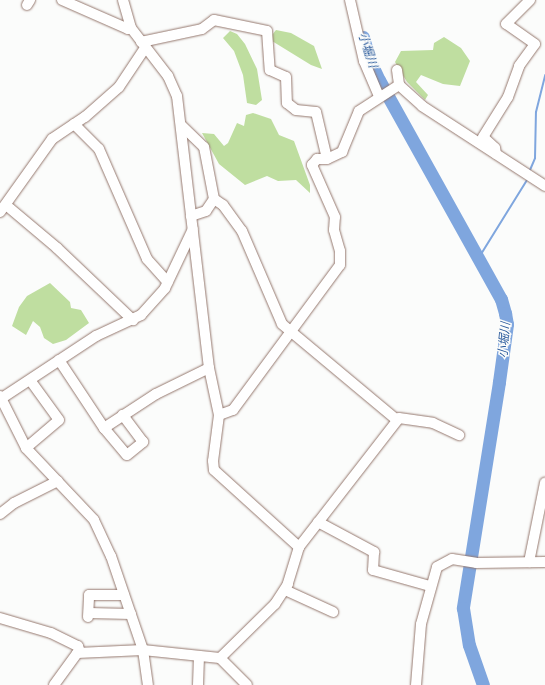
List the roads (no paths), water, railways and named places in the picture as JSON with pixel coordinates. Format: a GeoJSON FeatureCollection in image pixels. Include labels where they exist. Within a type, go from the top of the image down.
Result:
{"type":"FeatureCollection","features":[{"type":"Feature","properties":{"kind":"street"},"geometry":{"type":"LineString","coordinates":[[62,0],[128,29],[131,28]]}},
{"type":"Feature","properties":{"kind":"street"},"geometry":{"type":"LineString","coordinates":[[123,0],[131,28],[172,82],[177,96],[191,216],[194,228],[209,368],[218,415],[213,461],[214,470],[299,547]]}},
{"type":"Feature","properties":{"kind":"street"},"geometry":{"type":"LineString","coordinates":[[350,0],[364,61],[388,92],[422,106],[545,186]]}},
{"type":"Feature","properties":{"kind":"street"},"geometry":{"type":"LineString","coordinates":[[496,154],[495,148],[483,137],[508,97],[519,66],[534,44],[506,24],[530,0]]}},
{"type":"Feature","properties":{"kind":"street"},"geometry":{"type":"LineString","coordinates":[[132,320],[58,248],[3,208],[43,151],[61,132],[74,124],[120,87],[143,45],[205,28],[214,20],[267,31],[270,70],[286,77],[287,104],[296,110],[316,112],[327,159]]}},
{"type":"Feature","properties":{"kind":"street"},"geometry":{"type":"LineString","coordinates":[[218,415],[233,410],[337,269],[341,259],[334,230],[333,211],[312,170],[312,164],[315,160],[327,159],[342,152],[359,111],[388,92],[397,70]]}},
{"type":"Feature","properties":{"kind":"street"},"geometry":{"type":"LineString","coordinates":[[74,124],[99,148],[147,259],[168,282]]}},
{"type":"Feature","properties":{"kind":"street"},"geometry":{"type":"LineString","coordinates":[[181,125],[204,148],[214,199],[206,211],[191,216]]}},
{"type":"Feature","properties":{"kind":"street"},"geometry":{"type":"LineString","coordinates":[[214,199],[223,205],[242,231],[282,324],[290,332],[397,420],[433,423],[459,435]]}},
{"type":"Feature","properties":{"kind":"street"},"geometry":{"type":"LineString","coordinates":[[148,685],[143,650],[111,556],[94,520],[26,448],[1,397],[30,380],[96,336],[132,320],[149,308],[168,282],[194,228]]}},
{"type":"Feature","properties":{"kind":"street"},"geometry":{"type":"LineString","coordinates":[[59,360],[104,428],[127,455],[143,442],[123,415]]}},
{"type":"Feature","properties":{"kind":"street"},"geometry":{"type":"LineString","coordinates":[[104,428],[156,394],[209,368]]}},
{"type":"Feature","properties":{"kind":"street"},"geometry":{"type":"LineString","coordinates":[[26,448],[59,420],[30,380]]}},
{"type":"Feature","properties":{"kind":"street"},"geometry":{"type":"LineString","coordinates":[[220,658],[271,610],[285,590],[299,547],[397,420]]}},
{"type":"Feature","properties":{"kind":"street"},"geometry":{"type":"LineString","coordinates":[[0,514],[14,503],[58,481]]}},
{"type":"Feature","properties":{"kind":"street"},"geometry":{"type":"LineString","coordinates":[[529,562],[545,483]]}},
{"type":"Feature","properties":{"kind":"street"},"geometry":{"type":"LineString","coordinates":[[318,522],[374,552],[374,570],[430,586]]}},
{"type":"Feature","properties":{"kind":"street"},"geometry":{"type":"LineString","coordinates":[[416,685],[419,639],[430,586],[434,571],[444,561],[452,559],[470,562],[545,562]]}},
{"type":"Feature","properties":{"kind":"street"},"geometry":{"type":"LineString","coordinates":[[285,590],[333,612]]}},
{"type":"Feature","properties":{"kind":"street"},"geometry":{"type":"LineString","coordinates":[[124,595],[89,595],[88,615],[131,614]]}},
{"type":"Feature","properties":{"kind":"street"},"geometry":{"type":"LineString","coordinates":[[0,618],[51,633],[78,646],[80,652]]}},
{"type":"Feature","properties":{"kind":"street"},"geometry":{"type":"LineString","coordinates":[[54,685],[76,654],[80,652],[143,650],[220,658],[247,685]]}},
{"type":"Feature","properties":{"kind":"street"},"geometry":{"type":"LineString","coordinates":[[198,685],[199,656]]}},
{"type":"Feature","properties":{"kind":"waterway","name":"小堀川"},"geometry":{"type":"LineString","coordinates":[[363,37],[370,61],[379,80],[501,299],[505,313],[507,324],[499,382],[463,608],[469,645],[483,685]]}},
{"type":"Feature","properties":{"kind":"waterway"},"geometry":{"type":"LineString","coordinates":[[530,170],[535,158],[536,112],[545,75]]}},
{"type":"Feature","properties":{"kind":"waterway"},"geometry":{"type":"LineString","coordinates":[[478,259],[527,180]]}}]}
